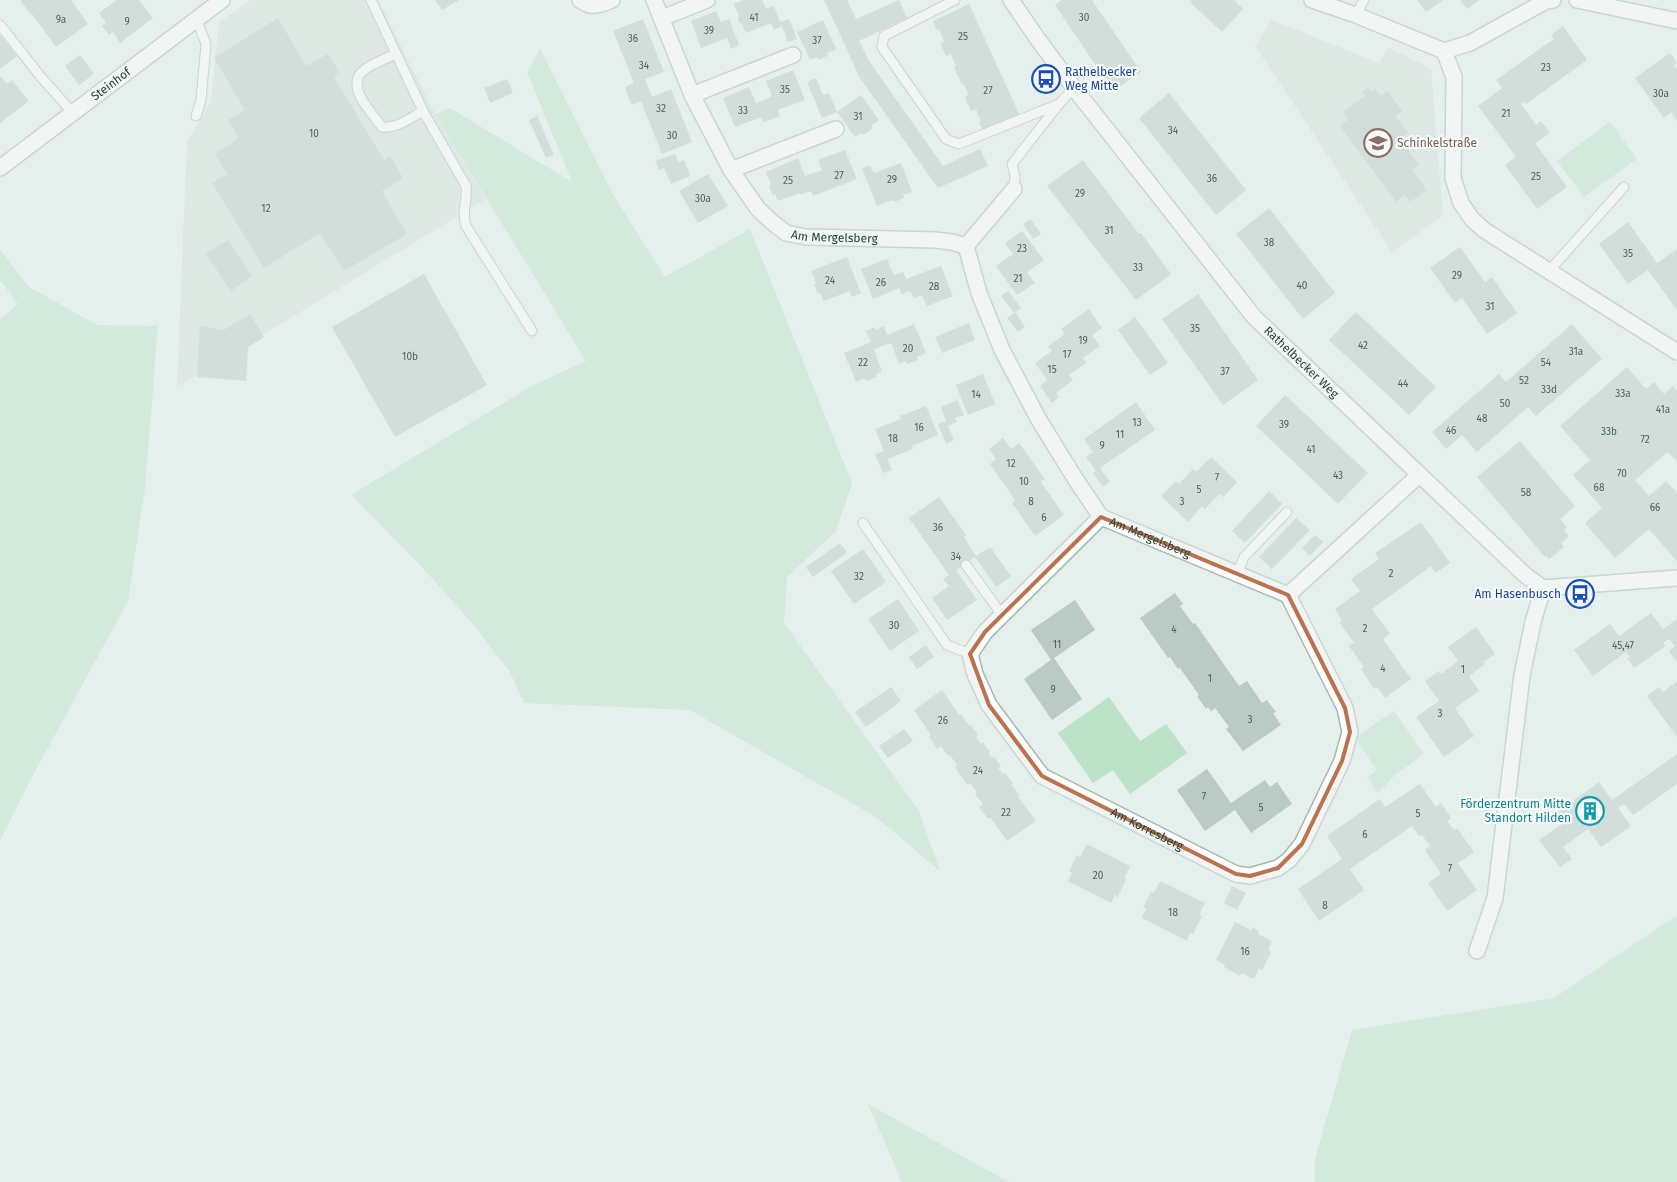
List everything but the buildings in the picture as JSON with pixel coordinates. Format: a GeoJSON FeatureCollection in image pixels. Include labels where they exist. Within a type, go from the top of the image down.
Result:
{"type":"FeatureCollection","features":[{"type":"Feature","properties":{"kind":"street","name":"Steinhof"},"geometry":{"type":"LineString","coordinates":[[0,168],[222,0]]}},
{"type":"Feature","properties":{"kind":"street"},"geometry":{"type":"LineString","coordinates":[[580,0],[588,5],[597,6],[612,0]]}},
{"type":"Feature","properties":{"kind":"street","name":"Am Mergelsberg"},"geometry":{"type":"LineString","coordinates":[[654,0],[692,95],[731,170],[758,209],[786,233],[806,237],[935,240],[966,246],[979,293],[1002,350],[1039,420],[1101,518],[1288,595]]}},
{"type":"Feature","properties":{"kind":"street"},"geometry":{"type":"LineString","coordinates":[[662,18],[707,0]]}},
{"type":"Feature","properties":{"kind":"street","name":"Rathelbecker Weg"},"geometry":{"type":"LineString","coordinates":[[1011,0],[1074,88],[1254,317],[1525,575],[1543,588]]}},
{"type":"Feature","properties":{"kind":"street"},"geometry":{"type":"LineString","coordinates":[[1312,0],[1356,15],[1444,51],[1470,43],[1546,1],[1553,0]]}},
{"type":"Feature","properties":{"kind":"street"},"geometry":{"type":"LineString","coordinates":[[1577,0],[1677,21]]}},
{"type":"Feature","properties":{"kind":"street"},"geometry":{"type":"LineString","coordinates":[[1444,51],[1454,77],[1453,178],[1461,203],[1472,218],[1484,230],[1677,352]]}},
{"type":"Feature","properties":{"kind":"street"},"geometry":{"type":"LineString","coordinates":[[692,95],[793,55]]}},
{"type":"Feature","properties":{"kind":"street"},"geometry":{"type":"LineString","coordinates":[[731,170],[836,129]]}},
{"type":"Feature","properties":{"kind":"street"},"geometry":{"type":"LineString","coordinates":[[966,246],[1014,189]]}},
{"type":"Feature","properties":{"kind":"street"},"geometry":{"type":"LineString","coordinates":[[1288,595],[1419,475]]}},
{"type":"Feature","properties":{"kind":"street"},"geometry":{"type":"LineString","coordinates":[[970,654],[985,632],[1101,518]]}},
{"type":"Feature","properties":{"kind":"street"},"geometry":{"type":"LineString","coordinates":[[1477,951],[1495,898],[1522,675],[1533,622],[1543,588],[1677,578]]}},
{"type":"Feature","properties":{"kind":"street","name":"Am Korresberg"},"geometry":{"type":"LineString","coordinates":[[970,654],[975,674],[989,705],[1042,776],[1236,874],[1250,876],[1262,874],[1278,868],[1289,860],[1302,844],[1342,761],[1350,732],[1345,708],[1288,595]]}},
{"type":"Feature","properties":{"kind":"lane"},"geometry":{"type":"LineString","coordinates":[[371,0],[423,111],[466,186],[468,197],[463,216],[466,226],[532,331]]}},
{"type":"Feature","properties":{"kind":"lane"},"geometry":{"type":"LineString","coordinates":[[955,0],[884,36],[882,47],[946,139],[959,144],[1059,104]]}},
{"type":"Feature","properties":{"kind":"lane"},"geometry":{"type":"LineString","coordinates":[[1356,15],[1364,0]]}},
{"type":"Feature","properties":{"kind":"lane"},"geometry":{"type":"LineString","coordinates":[[196,18],[206,44],[201,100],[196,116]]}},
{"type":"Feature","properties":{"kind":"lane"},"geometry":{"type":"LineString","coordinates":[[0,25],[40,77],[72,112]]}},
{"type":"Feature","properties":{"kind":"lane"},"geometry":{"type":"LineString","coordinates":[[396,54],[362,72],[357,80],[358,93],[382,127],[390,128],[397,126],[423,111]]}},
{"type":"Feature","properties":{"kind":"lane"},"geometry":{"type":"LineString","coordinates":[[1014,189],[1015,176],[1012,164],[1059,104],[1074,88]]}},
{"type":"Feature","properties":{"kind":"lane"},"geometry":{"type":"LineString","coordinates":[[1549,271],[1624,187]]}},
{"type":"Feature","properties":{"kind":"lane"},"geometry":{"type":"LineString","coordinates":[[1237,574],[1244,556],[1287,512]]}},
{"type":"Feature","properties":{"kind":"lane"},"geometry":{"type":"LineString","coordinates":[[863,523],[947,644],[970,654]]}},
{"type":"Feature","properties":{"kind":"lane"},"geometry":{"type":"LineString","coordinates":[[966,565],[1002,615]]}},
{"type":"Feature","properties":{"kind":"highlighted area"},"geometry":{"type":"Polygon","coordinates":[[[1101,517],[1288,595],[1345,708],[1350,732],[1342,761],[1302,844],[1278,868],[1250,876],[1236,874],[1042,776],[989,705],[970,654],[985,632],[1101,517]]]}},
{"type":"Feature","properties":{"kind":"shaded area"},"geometry":{"type":"Polygon","coordinates":[[[251,0],[378,0],[435,114],[486,199],[177,387],[187,141],[211,101],[219,22],[251,0]]]}},
{"type":"Feature","properties":{"kind":"shaded area","name":"Schinkelstraße"},"geometry":{"type":"Polygon","coordinates":[[[1272,20],[1379,63],[1388,47],[1431,69],[1443,216],[1392,252],[1255,46],[1272,20]]]}},
{"type":"Feature","properties":{"kind":"green space"},"geometry":{"type":"Polygon","coordinates":[[[540,49],[612,193],[665,277],[750,229],[852,483],[836,531],[787,577],[784,623],[919,811],[940,871],[876,817],[690,710],[524,703],[510,672],[474,625],[420,565],[351,495],[532,386],[586,361],[435,114],[450,108],[572,182],[527,72],[540,49]]]}},
{"type":"Feature","properties":{"kind":"green space"},"geometry":{"type":"Polygon","coordinates":[[[1610,122],[1637,159],[1584,197],[1557,161],[1610,122]]]}},
{"type":"Feature","properties":{"kind":"green space"},"geometry":{"type":"Polygon","coordinates":[[[0,250],[29,287],[97,325],[158,326],[145,487],[128,601],[33,775],[0,841],[0,319],[18,304],[0,280],[0,250]]]}},
{"type":"Feature","properties":{"kind":"green space"},"geometry":{"type":"Polygon","coordinates":[[[1109,697],[1140,741],[1166,724],[1187,753],[1130,794],[1113,770],[1093,783],[1058,733],[1109,697]]]}},
{"type":"Feature","properties":{"kind":"green space"},"geometry":{"type":"Polygon","coordinates":[[[1394,711],[1424,754],[1394,776],[1378,793],[1367,777],[1377,770],[1355,738],[1394,711]]]}},
{"type":"Feature","properties":{"kind":"green space"},"geometry":{"type":"Polygon","coordinates":[[[1677,915],[1677,1182],[1315,1182],[1315,1159],[1352,1030],[1554,998],[1677,915]]]}},
{"type":"Feature","properties":{"kind":"green space"},"geometry":{"type":"Polygon","coordinates":[[[868,1104],[1009,1182],[902,1182],[868,1104]]]}},
{"type":"Feature","properties":{"kind":"place","name":"Rathelbecker Weg Mitte"},"geometry":{"type":"Point","coordinates":[1046,79]}},
{"type":"Feature","properties":{"kind":"place","name":"Schinkelstraße"},"geometry":{"type":"Point","coordinates":[1378,143]}},
{"type":"Feature","properties":{"kind":"place","name":"Am Hasenbusch"},"geometry":{"type":"Point","coordinates":[1580,594]}},
{"type":"Feature","properties":{"kind":"place","name":"Förderzentrum Mitte Standort Hilden"},"geometry":{"type":"Point","coordinates":[1590,811]}}]}
